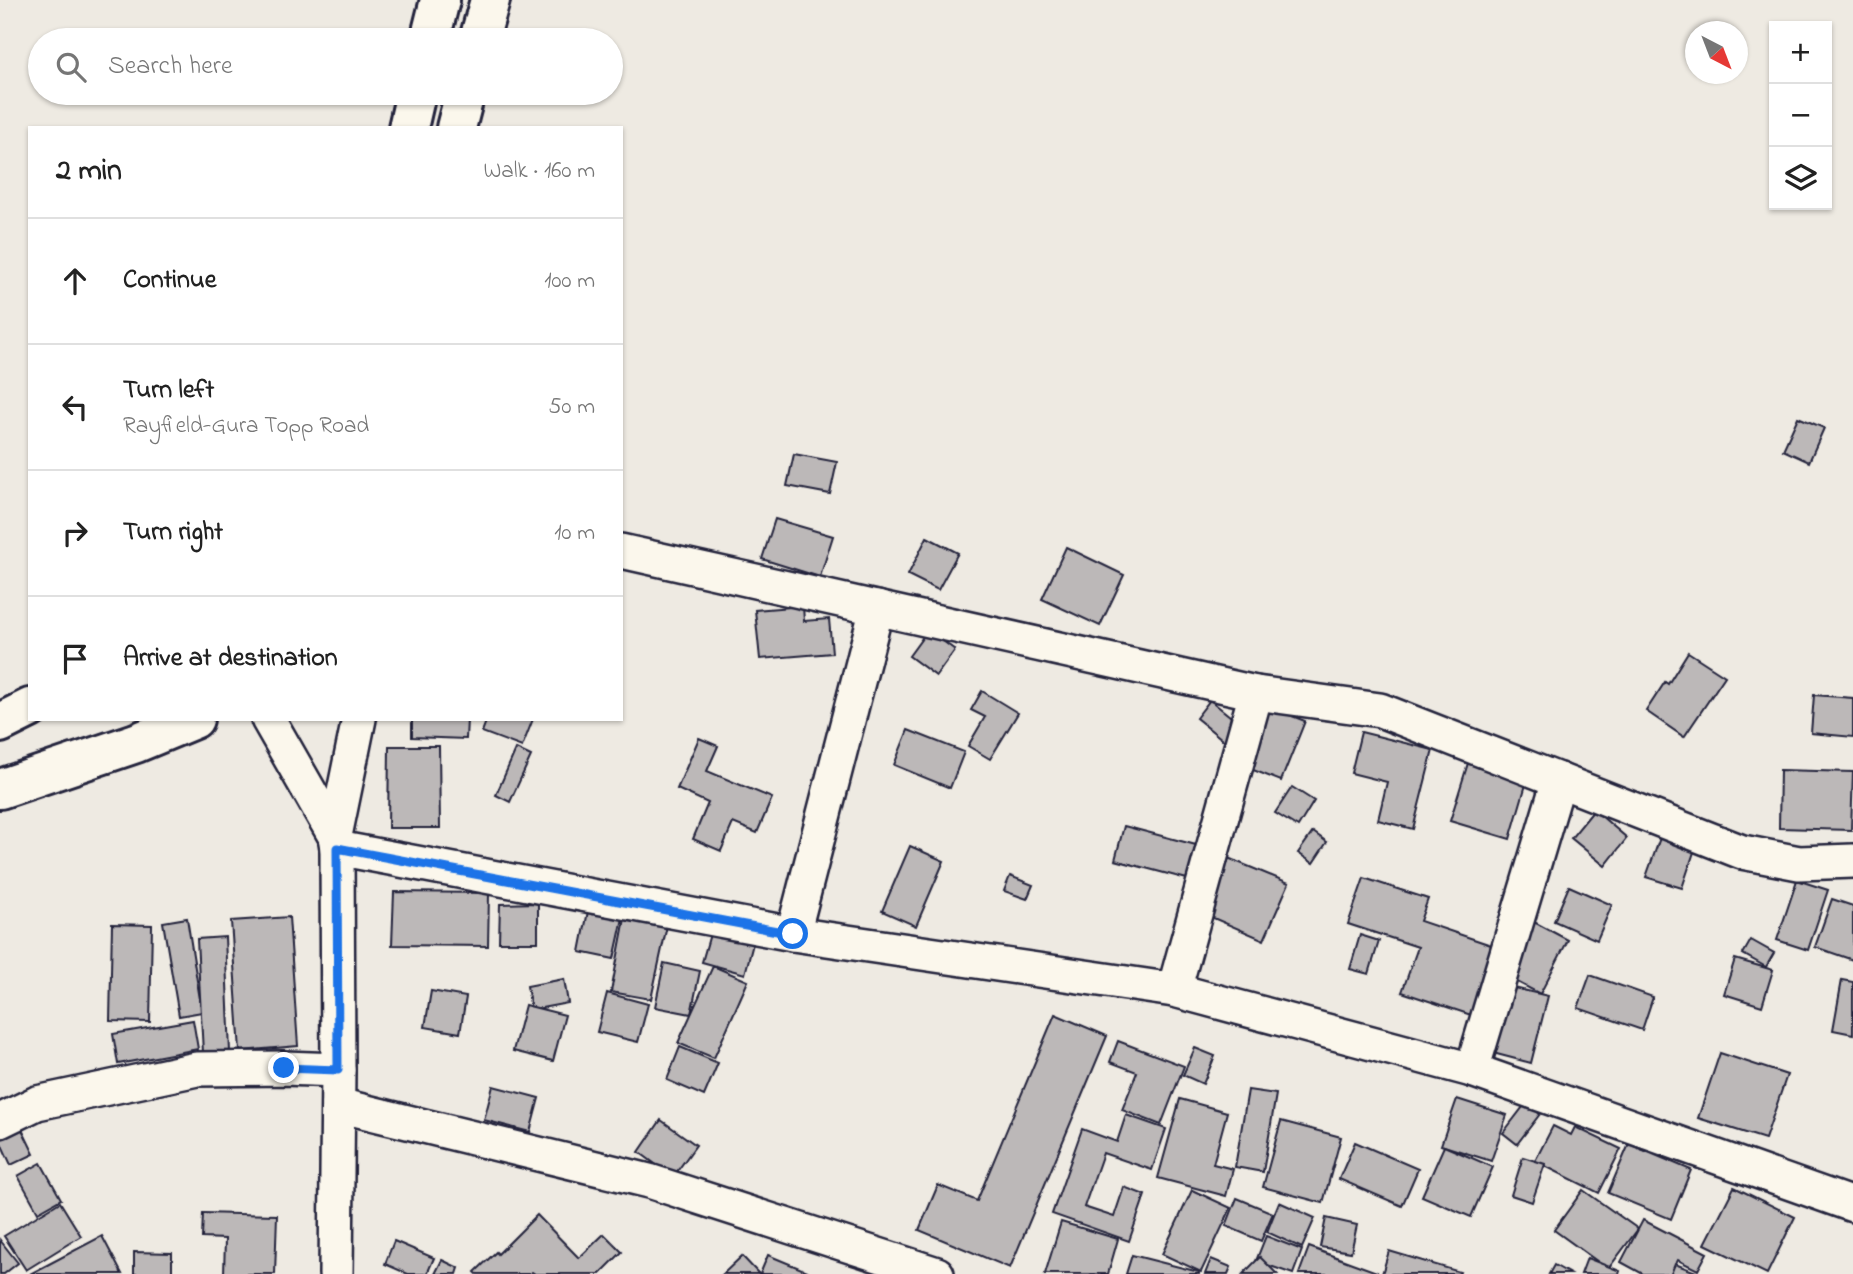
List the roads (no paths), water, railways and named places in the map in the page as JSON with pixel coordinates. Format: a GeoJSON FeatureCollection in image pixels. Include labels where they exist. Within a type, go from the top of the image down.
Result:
{"type":"FeatureCollection","features":[{"type":"Feature","properties":{"kind":"main road"},"geometry":{"type":"LineString","coordinates":[[433,28],[440,0]]}},
{"type":"Feature","properties":{"kind":"main road"},"geometry":{"type":"LineString","coordinates":[[482,28],[490,0]]}},
{"type":"Feature","properties":{"kind":"main road"},"geometry":{"type":"LineString","coordinates":[[408,126],[413,105]]}},
{"type":"Feature","properties":{"kind":"main road"},"geometry":{"type":"LineString","coordinates":[[457,126],[462,105]]}},
{"type":"Feature","properties":{"kind":"main road"},"geometry":{"type":"LineString","coordinates":[[0,723],[28,709]]}},
{"type":"Feature","properties":{"kind":"main road"},"geometry":{"type":"LineString","coordinates":[[0,789],[136,743],[189,721]]}},
{"type":"Feature","properties":{"kind":"street"},"geometry":{"type":"LineString","coordinates":[[623,551],[1256,693],[1380,710],[1742,852],[1799,863],[1853,861]]}},
{"type":"Feature","properties":{"kind":"street"},"geometry":{"type":"LineString","coordinates":[[793,934],[877,608]]}},
{"type":"Feature","properties":{"kind":"street"},"geometry":{"type":"LineString","coordinates":[[1174,990],[1256,693]]}},
{"type":"Feature","properties":{"kind":"street"},"geometry":{"type":"LineString","coordinates":[[269,721],[336,842],[793,934],[1174,990],[1472,1070],[1853,1205]]}},
{"type":"Feature","properties":{"kind":"street"},"geometry":{"type":"LineString","coordinates":[[336,1274],[336,842],[359,721]]}},
{"type":"Feature","properties":{"kind":"street"},"geometry":{"type":"LineString","coordinates":[[1472,1070],[1559,780]]}},
{"type":"Feature","properties":{"kind":"street"},"geometry":{"type":"LineString","coordinates":[[0,1121],[37,1103],[197,1069],[338,1070]]}},
{"type":"Feature","properties":{"kind":"street"},"geometry":{"type":"LineString","coordinates":[[338,1105],[649,1181],[937,1274]]}}]}
